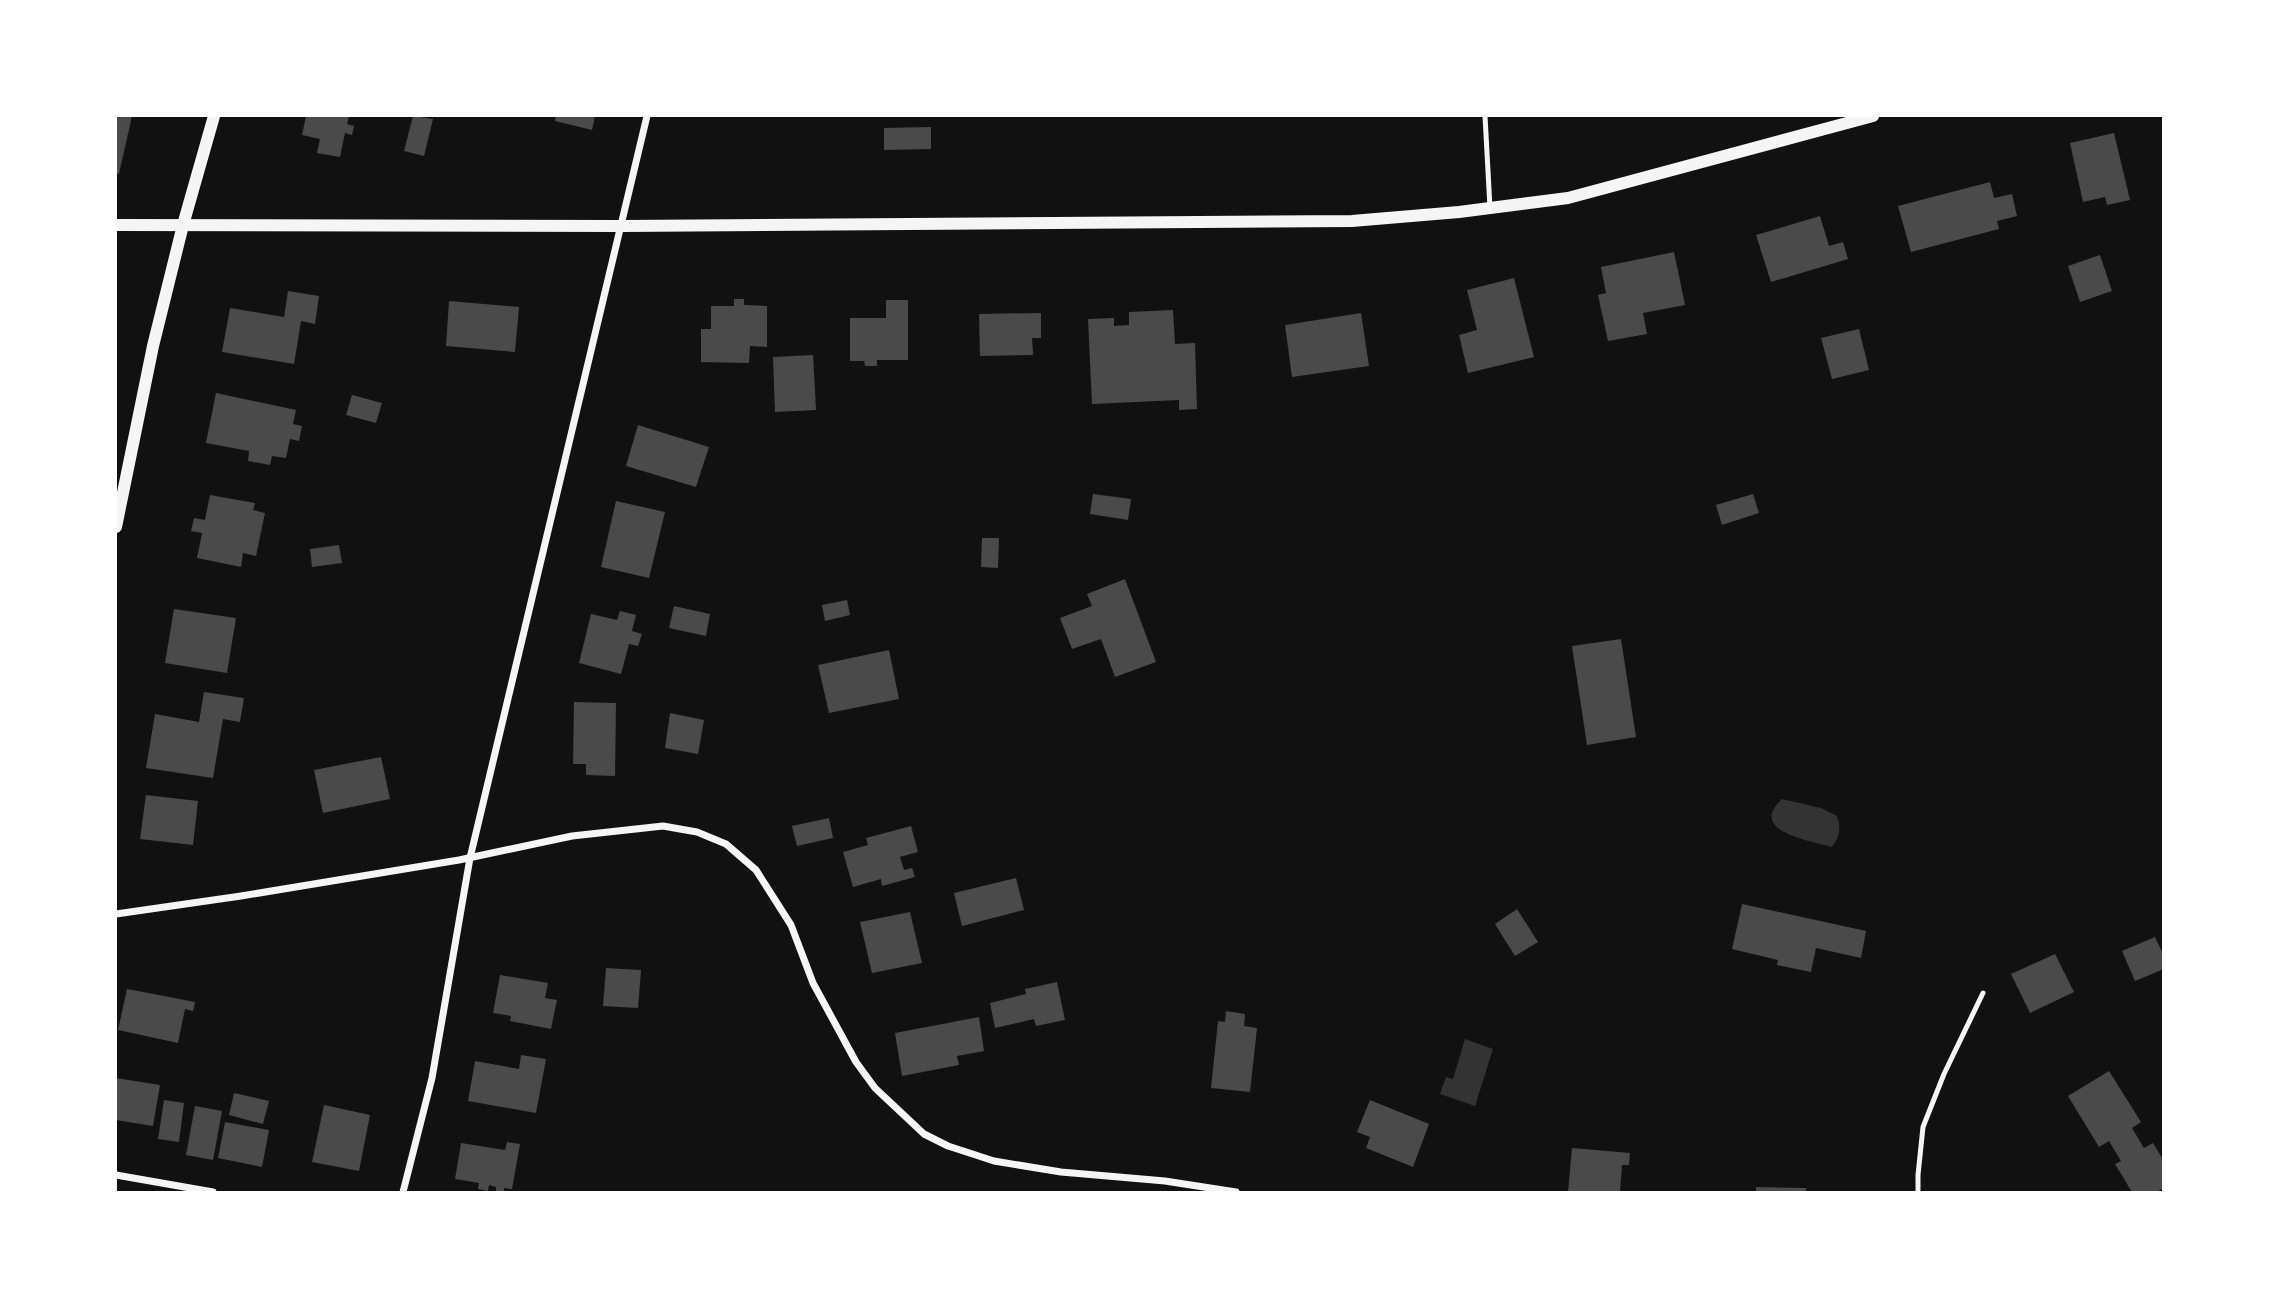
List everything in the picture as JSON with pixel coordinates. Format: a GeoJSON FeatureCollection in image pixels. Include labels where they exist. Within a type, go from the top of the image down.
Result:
{"type":"FeatureCollection","features":[{"type":"Feature","properties":{"kind":"street"},"geometry":{"type":"LineString","coordinates":[[116,527],[153,346],[214,116]]}},
{"type":"Feature","properties":{"kind":"street"},"geometry":{"type":"LineString","coordinates":[[403,1192],[432,1078],[470,858],[647,116]]}},
{"type":"Feature","properties":{"kind":"street"},"geometry":{"type":"LineString","coordinates":[[116,225],[622,226],[1352,221],[1568,198],[1873,116]]}},
{"type":"Feature","properties":{"kind":"street"},"geometry":{"type":"LineString","coordinates":[[116,914],[470,858],[572,836],[663,825],[696,832],[726,844],[756,870],[791,925],[813,983],[856,1062],[875,1088],[924,1134],[948,1146],[994,1161],[1061,1172],[1165,1181],[1236,1192]]}},
{"type":"Feature","properties":{"kind":"street"},"geometry":{"type":"LineString","coordinates":[[116,1175],[213,1192]]}},
{"type":"Feature","properties":{"kind":"lane"},"geometry":{"type":"LineString","coordinates":[[1485,116],[1490,208]]}},
{"type":"Feature","properties":{"kind":"lane"},"geometry":{"type":"LineString","coordinates":[[1918,1192],[1923,1126],[1944,1074],[1983,993]]}},
{"type":"Feature","properties":{"kind":"shaded area"},"geometry":{"type":"Polygon","coordinates":[[[1782,799],[1821,808],[1837,816],[1839,832],[1832,847],[1797,838],[1777,827],[1772,819],[1773,810],[1782,799]]]}},
{"type":"Feature","properties":{"kind":"shaded area"},"geometry":{"type":"Polygon","coordinates":[[[1465,1039],[1493,1049],[1475,1106],[1440,1094],[1446,1077],[1453,1079],[1465,1039]]]}},
{"type":"Feature","properties":{"kind":"building"},"geometry":{"type":"Polygon","coordinates":[[[116,116],[132,116],[119,174],[116,173],[116,116]]]}},
{"type":"Feature","properties":{"kind":"building"},"geometry":{"type":"Polygon","coordinates":[[[306,116],[349,116],[347,124],[354,126],[352,135],[345,133],[340,157],[317,153],[320,139],[302,135],[306,116]]]}},
{"type":"Feature","properties":{"kind":"building"},"geometry":{"type":"Polygon","coordinates":[[[413,116],[433,119],[424,156],[404,151],[413,116]]]}},
{"type":"Feature","properties":{"kind":"building"},"geometry":{"type":"Polygon","coordinates":[[[556,116],[595,116],[592,130],[555,121],[556,116]]]}},
{"type":"Feature","properties":{"kind":"building"},"geometry":{"type":"Polygon","coordinates":[[[931,127],[931,149],[884,150],[884,128],[931,127]]]}},
{"type":"Feature","properties":{"kind":"building"},"geometry":{"type":"Polygon","coordinates":[[[2114,133],[2130,200],[2107,205],[2105,197],[2083,202],[2070,143],[2114,133]]]}},
{"type":"Feature","properties":{"kind":"building"},"geometry":{"type":"Polygon","coordinates":[[[1990,182],[1994,198],[2012,194],[2017,216],[1997,221],[1999,229],[1911,252],[1898,206],[1990,182]]]}},
{"type":"Feature","properties":{"kind":"building"},"geometry":{"type":"Polygon","coordinates":[[[1820,216],[1829,246],[1843,242],[1848,259],[1771,282],[1756,235],[1820,216]]]}},
{"type":"Feature","properties":{"kind":"building"},"geometry":{"type":"Polygon","coordinates":[[[1674,252],[1685,305],[1643,313],[1647,334],[1608,341],[1598,295],[1606,293],[1601,267],[1674,252]]]}},
{"type":"Feature","properties":{"kind":"building"},"geometry":{"type":"Polygon","coordinates":[[[2100,255],[2112,291],[2080,302],[2068,266],[2100,255]]]}},
{"type":"Feature","properties":{"kind":"building"},"geometry":{"type":"Polygon","coordinates":[[[1514,278],[1534,357],[1468,373],[1459,335],[1477,330],[1467,290],[1514,278]]]}},
{"type":"Feature","properties":{"kind":"building"},"geometry":{"type":"Polygon","coordinates":[[[288,291],[319,296],[315,324],[301,321],[294,364],[222,352],[230,308],[284,317],[288,291]]]}},
{"type":"Feature","properties":{"kind":"building"},"geometry":{"type":"Polygon","coordinates":[[[734,299],[744,299],[744,305],[767,306],[767,347],[750,346],[749,363],[701,362],[701,329],[711,329],[711,306],[734,306],[734,299]]]}},
{"type":"Feature","properties":{"kind":"building"},"geometry":{"type":"Polygon","coordinates":[[[886,300],[908,300],[908,360],[877,360],[877,366],[865,366],[864,361],[850,361],[850,318],[886,318],[886,300]]]}},
{"type":"Feature","properties":{"kind":"building"},"geometry":{"type":"Polygon","coordinates":[[[449,301],[519,307],[515,352],[446,346],[449,301]]]}},
{"type":"Feature","properties":{"kind":"building"},"geometry":{"type":"Polygon","coordinates":[[[1173,310],[1175,344],[1195,343],[1197,409],[1179,410],[1179,400],[1092,404],[1088,319],[1114,318],[1114,326],[1129,325],[1129,312],[1173,310]]]}},
{"type":"Feature","properties":{"kind":"building"},"geometry":{"type":"Polygon","coordinates":[[[1041,313],[1041,338],[1032,338],[1033,355],[980,356],[979,314],[1041,313]]]}},
{"type":"Feature","properties":{"kind":"building"},"geometry":{"type":"Polygon","coordinates":[[[1361,313],[1369,366],[1292,377],[1285,325],[1361,313]]]}},
{"type":"Feature","properties":{"kind":"building"},"geometry":{"type":"Polygon","coordinates":[[[1859,329],[1869,370],[1832,379],[1821,338],[1859,329]]]}},
{"type":"Feature","properties":{"kind":"building"},"geometry":{"type":"Polygon","coordinates":[[[813,355],[816,410],[775,412],[773,357],[813,355]]]}},
{"type":"Feature","properties":{"kind":"building"},"geometry":{"type":"Polygon","coordinates":[[[216,393],[296,410],[293,424],[302,426],[299,441],[290,439],[286,458],[272,456],[270,465],[248,461],[249,451],[206,443],[216,393]]]}},
{"type":"Feature","properties":{"kind":"building"},"geometry":{"type":"Polygon","coordinates":[[[352,395],[382,403],[376,423],[346,415],[352,395]]]}},
{"type":"Feature","properties":{"kind":"building"},"geometry":{"type":"Polygon","coordinates":[[[638,425],[709,447],[696,487],[626,466],[638,425]]]}},
{"type":"Feature","properties":{"kind":"building"},"geometry":{"type":"Polygon","coordinates":[[[1093,494],[1131,499],[1128,520],[1090,514],[1093,494]]]}},
{"type":"Feature","properties":{"kind":"building"},"geometry":{"type":"Polygon","coordinates":[[[1753,494],[1759,513],[1722,525],[1716,505],[1753,494]]]}},
{"type":"Feature","properties":{"kind":"building"},"geometry":{"type":"Polygon","coordinates":[[[210,495],[255,503],[253,510],[265,513],[256,556],[243,553],[241,567],[197,558],[202,533],[191,531],[194,518],[205,520],[210,495]]]}},
{"type":"Feature","properties":{"kind":"building"},"geometry":{"type":"Polygon","coordinates":[[[616,501],[665,512],[649,578],[601,567],[616,501]]]}},
{"type":"Feature","properties":{"kind":"building"},"geometry":{"type":"Polygon","coordinates":[[[982,538],[999,538],[998,568],[981,567],[982,538]]]}},
{"type":"Feature","properties":{"kind":"building"},"geometry":{"type":"Polygon","coordinates":[[[339,545],[342,563],[312,567],[310,549],[339,545]]]}},
{"type":"Feature","properties":{"kind":"building"},"geometry":{"type":"Polygon","coordinates":[[[1125,579],[1156,662],[1115,677],[1101,639],[1072,649],[1060,618],[1092,606],[1087,594],[1125,579]]]}},
{"type":"Feature","properties":{"kind":"building"},"geometry":{"type":"Polygon","coordinates":[[[847,600],[850,615],[825,621],[822,605],[847,600]]]}},
{"type":"Feature","properties":{"kind":"building"},"geometry":{"type":"Polygon","coordinates":[[[674,606],[710,614],[706,636],[669,628],[674,606]]]}},
{"type":"Feature","properties":{"kind":"building"},"geometry":{"type":"Polygon","coordinates":[[[174,609],[236,618],[227,673],[165,663],[174,609]]]}},
{"type":"Feature","properties":{"kind":"building"},"geometry":{"type":"Polygon","coordinates":[[[620,611],[636,615],[632,631],[642,634],[638,646],[629,644],[621,674],[579,663],[591,614],[617,620],[620,611]]]}},
{"type":"Feature","properties":{"kind":"building"},"geometry":{"type":"Polygon","coordinates":[[[1621,639],[1636,737],[1587,745],[1572,646],[1621,639]]]}},
{"type":"Feature","properties":{"kind":"building"},"geometry":{"type":"Polygon","coordinates":[[[889,650],[899,699],[829,713],[818,665],[889,650]]]}},
{"type":"Feature","properties":{"kind":"building"},"geometry":{"type":"Polygon","coordinates":[[[204,692],[244,698],[240,722],[223,719],[213,778],[146,768],[155,714],[199,722],[204,692]]]}},
{"type":"Feature","properties":{"kind":"building"},"geometry":{"type":"Polygon","coordinates":[[[574,702],[616,703],[615,776],[586,775],[586,764],[573,764],[574,702]]]}},
{"type":"Feature","properties":{"kind":"building"},"geometry":{"type":"Polygon","coordinates":[[[670,713],[704,720],[698,754],[665,748],[670,713]]]}},
{"type":"Feature","properties":{"kind":"building"},"geometry":{"type":"Polygon","coordinates":[[[381,757],[390,799],[323,813],[314,770],[381,757]]]}},
{"type":"Feature","properties":{"kind":"building"},"geometry":{"type":"Polygon","coordinates":[[[146,795],[198,801],[193,845],[140,839],[146,795]]]}},
{"type":"Feature","properties":{"kind":"building"},"geometry":{"type":"Polygon","coordinates":[[[829,818],[833,838],[797,846],[792,826],[829,818]]]}},
{"type":"Feature","properties":{"kind":"building"},"geometry":{"type":"Polygon","coordinates":[[[911,826],[918,852],[900,857],[904,870],[912,868],[915,877],[882,886],[881,879],[853,887],[843,852],[868,845],[866,838],[911,826]]]}},
{"type":"Feature","properties":{"kind":"building"},"geometry":{"type":"Polygon","coordinates":[[[1016,878],[1024,910],[962,926],[954,893],[1016,878]]]}},
{"type":"Feature","properties":{"kind":"building"},"geometry":{"type":"Polygon","coordinates":[[[1742,904],[1866,931],[1861,958],[1816,948],[1811,972],[1777,965],[1778,960],[1732,949],[1742,904]]]}},
{"type":"Feature","properties":{"kind":"building"},"geometry":{"type":"Polygon","coordinates":[[[1517,909],[1538,942],[1515,956],[1495,924],[1517,909]]]}},
{"type":"Feature","properties":{"kind":"building"},"geometry":{"type":"Polygon","coordinates":[[[910,912],[922,963],[872,973],[860,922],[910,912]]]}},
{"type":"Feature","properties":{"kind":"building"},"geometry":{"type":"Polygon","coordinates":[[[2155,937],[2164,956],[2164,969],[2135,981],[2122,951],[2155,937]]]}},
{"type":"Feature","properties":{"kind":"building"},"geometry":{"type":"Polygon","coordinates":[[[2055,954],[2074,992],[2030,1013],[2011,974],[2055,954]]]}},
{"type":"Feature","properties":{"kind":"building"},"geometry":{"type":"Polygon","coordinates":[[[606,968],[641,970],[638,1008],[603,1006],[606,968]]]}},
{"type":"Feature","properties":{"kind":"building"},"geometry":{"type":"Polygon","coordinates":[[[500,975],[548,983],[545,998],[557,1000],[551,1029],[510,1021],[511,1016],[493,1013],[500,975]]]}},
{"type":"Feature","properties":{"kind":"building"},"geometry":{"type":"Polygon","coordinates":[[[1057,982],[1065,1020],[1036,1026],[1034,1019],[995,1028],[990,1003],[1026,994],[1025,989],[1057,982]]]}},
{"type":"Feature","properties":{"kind":"building"},"geometry":{"type":"Polygon","coordinates":[[[127,989],[195,1002],[193,1011],[185,1009],[178,1043],[118,1030],[127,989]]]}},
{"type":"Feature","properties":{"kind":"building"},"geometry":{"type":"Polygon","coordinates":[[[1226,1011],[1245,1014],[1244,1026],[1257,1028],[1250,1092],[1211,1088],[1218,1021],[1225,1022],[1226,1011]]]}},
{"type":"Feature","properties":{"kind":"building"},"geometry":{"type":"Polygon","coordinates":[[[979,1017],[984,1051],[957,1056],[959,1065],[902,1076],[895,1033],[979,1017]]]}},
{"type":"Feature","properties":{"kind":"building"},"geometry":{"type":"Polygon","coordinates":[[[521,1055],[546,1059],[536,1113],[468,1101],[475,1061],[519,1069],[521,1055]]]}},
{"type":"Feature","properties":{"kind":"building"},"geometry":{"type":"Polygon","coordinates":[[[2109,1071],[2141,1122],[2132,1128],[2144,1148],[2153,1143],[2164,1161],[2164,1188],[2156,1192],[2132,1192],[2115,1164],[2121,1161],[2109,1141],[2099,1147],[2068,1096],[2109,1071]]]}},
{"type":"Feature","properties":{"kind":"building"},"geometry":{"type":"Polygon","coordinates":[[[116,1078],[160,1085],[153,1126],[116,1120],[116,1078]]]}},
{"type":"Feature","properties":{"kind":"building"},"geometry":{"type":"Polygon","coordinates":[[[234,1093],[269,1101],[263,1124],[229,1115],[234,1093]]]}},
{"type":"Feature","properties":{"kind":"building"},"geometry":{"type":"Polygon","coordinates":[[[164,1100],[184,1103],[179,1142],[158,1139],[164,1100]]]}},
{"type":"Feature","properties":{"kind":"building"},"geometry":{"type":"Polygon","coordinates":[[[1370,1100],[1429,1124],[1413,1167],[1366,1148],[1370,1137],[1357,1132],[1370,1100]]]}},
{"type":"Feature","properties":{"kind":"building"},"geometry":{"type":"Polygon","coordinates":[[[324,1105],[370,1115],[359,1171],[312,1162],[324,1105]]]}},
{"type":"Feature","properties":{"kind":"building"},"geometry":{"type":"Polygon","coordinates":[[[195,1106],[222,1111],[213,1160],[186,1155],[195,1106]]]}},
{"type":"Feature","properties":{"kind":"building"},"geometry":{"type":"Polygon","coordinates":[[[225,1122],[269,1130],[262,1167],[218,1158],[225,1122]]]}},
{"type":"Feature","properties":{"kind":"building"},"geometry":{"type":"Polygon","coordinates":[[[507,1142],[520,1144],[512,1189],[504,1188],[504,1192],[496,1192],[496,1187],[489,1185],[488,1191],[478,1189],[479,1183],[455,1179],[461,1143],[505,1150],[507,1142]]]}},
{"type":"Feature","properties":{"kind":"building"},"geometry":{"type":"Polygon","coordinates":[[[1572,1148],[1630,1153],[1629,1165],[1622,1165],[1620,1192],[1568,1192],[1572,1148]]]}},
{"type":"Feature","properties":{"kind":"building"},"geometry":{"type":"Polygon","coordinates":[[[1756,1187],[1806,1188],[1806,1192],[1756,1192],[1756,1187]]]}}]}
